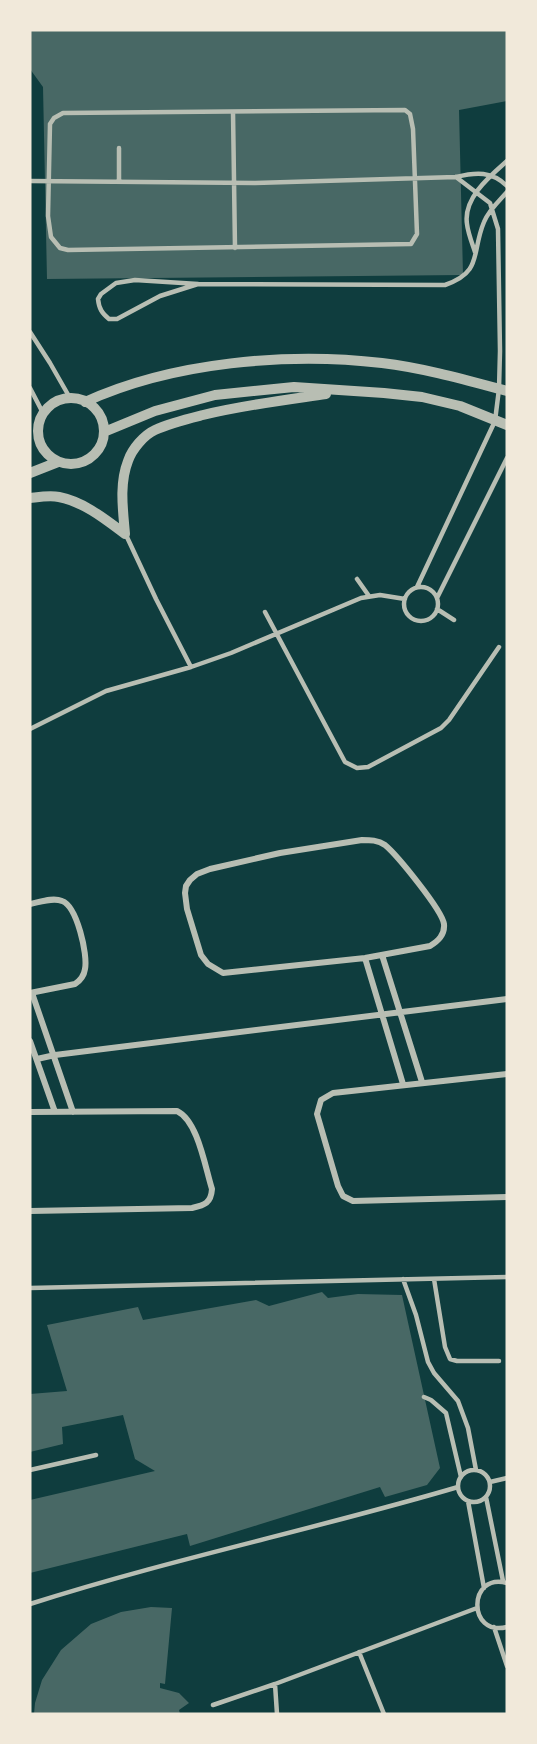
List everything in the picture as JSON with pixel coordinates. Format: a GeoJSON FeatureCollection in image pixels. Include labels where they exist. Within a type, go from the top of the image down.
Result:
{"type":"FeatureCollection","features":[{"type":"Feature","properties":{"kind":"street"},"geometry":{"type":"LineString","coordinates":[[85,402],[141,382],[220,364],[291,359],[382,363],[449,376],[503,390]]}},
{"type":"Feature","properties":{"kind":"street"},"geometry":{"type":"LineString","coordinates":[[104,432],[155,411],[214,394],[294,387],[422,397],[460,406],[507,425]]}},
{"type":"Feature","properties":{"kind":"street"},"geometry":{"type":"LineString","coordinates":[[125,534],[122,504],[123,479],[128,459],[142,440],[153,430],[181,420],[228,409],[346,391]]}},
{"type":"Feature","properties":{"kind":"street"},"geometry":{"type":"LineString","coordinates":[[70,398],[90,404],[101,417],[104,432],[102,442],[90,458],[80,463],[69,464],[58,462],[43,451],[39,442],[37,421],[54,402],[70,398]]}},
{"type":"Feature","properties":{"kind":"street"},"geometry":{"type":"LineString","coordinates":[[30,473],[58,462]]}},
{"type":"Feature","properties":{"kind":"street"},"geometry":{"type":"LineString","coordinates":[[30,498],[57,496],[78,503],[125,534]]}},
{"type":"Feature","properties":{"kind":"street"},"geometry":{"type":"LineString","coordinates":[[345,841],[375,841],[384,845],[418,884],[439,913],[444,925],[439,940],[430,946],[382,955],[223,973],[208,964],[201,955],[187,909],[186,886],[197,874],[210,869],[345,841]]}},
{"type":"Feature","properties":{"kind":"street"},"geometry":{"type":"LineString","coordinates":[[30,904],[65,901],[71,908],[82,939],[86,963],[85,973],[80,981],[31,993],[74,1112]]}},
{"type":"Feature","properties":{"kind":"street"},"geometry":{"type":"LineString","coordinates":[[382,955],[422,1082]]}},
{"type":"Feature","properties":{"kind":"street"},"geometry":{"type":"LineString","coordinates":[[365,958],[403,1084]]}},
{"type":"Feature","properties":{"kind":"street"},"geometry":{"type":"LineString","coordinates":[[37,1059],[507,999]]}},
{"type":"Feature","properties":{"kind":"street"},"geometry":{"type":"LineString","coordinates":[[30,1041],[55,1112]]}},
{"type":"Feature","properties":{"kind":"street"},"geometry":{"type":"LineString","coordinates":[[507,1074],[333,1093],[321,1100],[317,1114],[338,1186],[343,1196],[353,1201],[507,1197]]}},
{"type":"Feature","properties":{"kind":"street"},"geometry":{"type":"LineString","coordinates":[[30,1112],[177,1111],[183,1114],[193,1127],[212,1189],[211,1198],[207,1204],[192,1208],[30,1211]]}},
{"type":"Feature","properties":{"kind":"lane"},"geometry":{"type":"LineString","coordinates":[[405,110],[410,114],[414,144],[417,234],[411,244],[68,250],[55,244],[51,237],[48,216],[50,124],[54,118],[63,113],[233,112],[405,110]]}},
{"type":"Feature","properties":{"kind":"lane"},"geometry":{"type":"LineString","coordinates":[[233,112],[236,248]]}},
{"type":"Feature","properties":{"kind":"lane"},"geometry":{"type":"LineString","coordinates":[[118,182],[119,148]]}},
{"type":"Feature","properties":{"kind":"lane"},"geometry":{"type":"LineString","coordinates":[[475,252],[466,223],[471,202],[481,186],[507,161]]}},
{"type":"Feature","properties":{"kind":"lane"},"geometry":{"type":"LineString","coordinates":[[30,181],[234,183],[456,177],[480,173],[500,179],[507,186]]}},
{"type":"Feature","properties":{"kind":"lane"},"geometry":{"type":"LineString","coordinates":[[417,587],[495,421],[503,390],[498,229],[490,203],[456,177]]}},
{"type":"Feature","properties":{"kind":"lane"},"geometry":{"type":"LineString","coordinates":[[198,284],[160,296],[117,320],[109,319],[102,314],[99,306],[98,299],[101,294],[116,283],[125,281],[156,280],[198,284],[445,285],[460,280],[469,272],[473,265],[484,220],[507,192]]}},
{"type":"Feature","properties":{"kind":"lane"},"geometry":{"type":"LineString","coordinates":[[30,332],[70,398]]}},
{"type":"Feature","properties":{"kind":"lane"},"geometry":{"type":"LineString","coordinates":[[30,388],[37,421]]}},
{"type":"Feature","properties":{"kind":"lane"},"geometry":{"type":"LineString","coordinates":[[437,598],[429,589],[417,587],[412,589],[405,598],[405,610],[413,619],[424,620],[434,614],[437,609],[437,598],[507,458]]}},
{"type":"Feature","properties":{"kind":"lane"},"geometry":{"type":"LineString","coordinates":[[125,534],[191,667]]}},
{"type":"Feature","properties":{"kind":"lane"},"geometry":{"type":"LineString","coordinates":[[357,579],[369,596]]}},
{"type":"Feature","properties":{"kind":"lane"},"geometry":{"type":"LineString","coordinates":[[30,729],[106,691],[231,653],[369,596],[405,598]]}},
{"type":"Feature","properties":{"kind":"lane"},"geometry":{"type":"LineString","coordinates":[[437,609],[454,620]]}},
{"type":"Feature","properties":{"kind":"lane"},"geometry":{"type":"LineString","coordinates":[[265,612],[345,762],[357,768],[368,767],[441,728],[449,720],[499,647]]}},
{"type":"Feature","properties":{"kind":"lane"},"geometry":{"type":"LineString","coordinates":[[30,1288],[507,1277]]}},
{"type":"Feature","properties":{"kind":"lane"},"geometry":{"type":"LineString","coordinates":[[404,1279],[428,1362],[434,1373],[458,1401],[468,1428],[476,1470]]}},
{"type":"Feature","properties":{"kind":"lane"},"geometry":{"type":"LineString","coordinates":[[434,1279],[445,1347],[450,1359],[499,1361]]}},
{"type":"Feature","properties":{"kind":"lane"},"geometry":{"type":"LineString","coordinates":[[423,1397],[431,1400],[446,1413],[461,1477],[458,1487],[462,1497],[468,1501],[477,1502],[486,1497]]}},
{"type":"Feature","properties":{"kind":"lane"},"geometry":{"type":"LineString","coordinates":[[30,1470],[96,1455]]}},
{"type":"Feature","properties":{"kind":"lane"},"geometry":{"type":"LineString","coordinates":[[461,1477],[469,1471],[476,1470],[484,1473],[490,1482],[486,1497],[505,1582],[495,1582],[484,1588],[478,1596],[477,1608],[481,1619],[494,1627],[507,1627]]}},
{"type":"Feature","properties":{"kind":"lane"},"geometry":{"type":"LineString","coordinates":[[490,1482],[507,1478]]}},
{"type":"Feature","properties":{"kind":"lane"},"geometry":{"type":"LineString","coordinates":[[30,1604],[151,1567],[382,1510],[458,1487]]}},
{"type":"Feature","properties":{"kind":"lane"},"geometry":{"type":"LineString","coordinates":[[468,1501],[484,1588]]}},
{"type":"Feature","properties":{"kind":"lane"},"geometry":{"type":"LineString","coordinates":[[213,1705],[477,1608]]}},
{"type":"Feature","properties":{"kind":"lane"},"geometry":{"type":"LineString","coordinates":[[494,1627],[507,1666]]}},
{"type":"Feature","properties":{"kind":"lane"},"geometry":{"type":"LineString","coordinates":[[359,1652],[382,1712]]}},
{"type":"Feature","properties":{"kind":"lane"},"geometry":{"type":"LineString","coordinates":[[275,1684],[277,1714]]}},
{"type":"Feature","properties":{"kind":"building"},"geometry":{"type":"Polygon","coordinates":[[[30,30],[507,30],[507,101],[459,110],[463,275],[47,279],[43,87],[30,69],[30,30]]]}},
{"type":"Feature","properties":{"kind":"building"},"geometry":{"type":"Polygon","coordinates":[[[322,1292],[328,1298],[358,1294],[402,1295],[440,1468],[427,1485],[385,1497],[380,1487],[190,1546],[187,1534],[30,1573],[30,1500],[155,1471],[135,1459],[123,1415],[62,1427],[63,1444],[30,1452],[30,1394],[67,1391],[47,1325],[138,1307],[143,1320],[256,1300],[269,1306],[322,1292]]]}},
{"type":"Feature","properties":{"kind":"building"},"geometry":{"type":"Polygon","coordinates":[[[151,1607],[172,1608],[165,1684],[160,1683],[160,1688],[179,1693],[189,1703],[179,1710],[180,1714],[34,1714],[42,1680],[61,1650],[91,1624],[121,1612],[151,1607]]]}}]}
